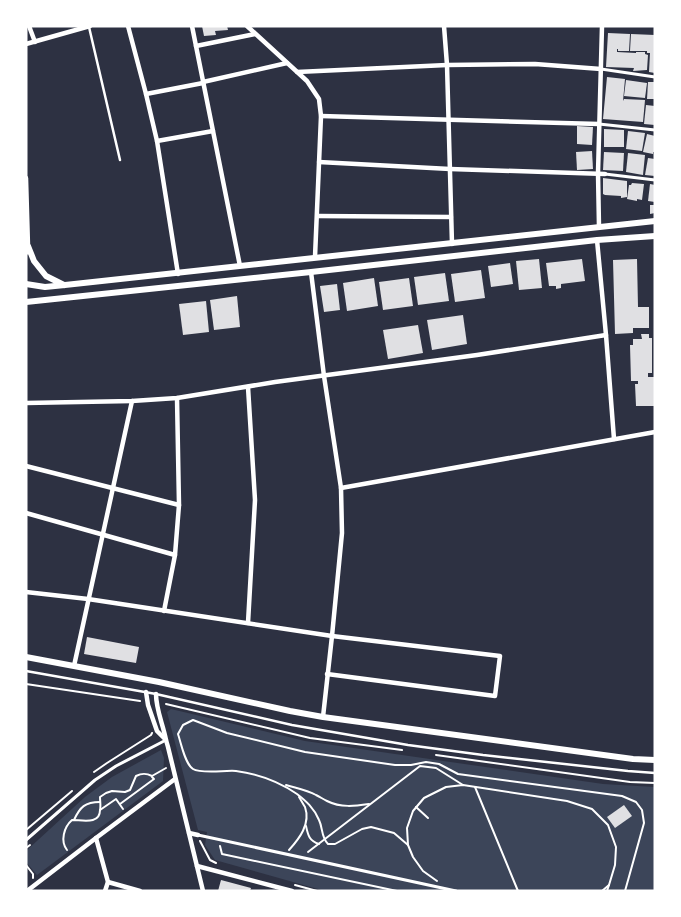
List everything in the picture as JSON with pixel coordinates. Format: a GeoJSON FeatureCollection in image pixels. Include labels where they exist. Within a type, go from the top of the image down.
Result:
{"type":"FeatureCollection","features":[{"type":"Feature","properties":{"kind":"main road"},"geometry":{"type":"LineString","coordinates":[[26,284],[46,287],[178,274],[315,257],[655,221]]}},
{"type":"Feature","properties":{"kind":"main road"},"geometry":{"type":"LineString","coordinates":[[26,302],[597,240],[655,236]]}},
{"type":"Feature","properties":{"kind":"main road"},"geometry":{"type":"LineString","coordinates":[[27,250],[46,276],[65,285]]}},
{"type":"Feature","properties":{"kind":"main road"},"geometry":{"type":"LineString","coordinates":[[26,657],[159,682],[282,710],[323,717],[633,759],[655,760]]}},
{"type":"Feature","properties":{"kind":"street"},"geometry":{"type":"LineString","coordinates":[[29,26],[35,42]]}},
{"type":"Feature","properties":{"kind":"street"},"geometry":{"type":"LineString","coordinates":[[26,44],[90,26]]}},
{"type":"Feature","properties":{"kind":"street"},"geometry":{"type":"LineString","coordinates":[[128,26],[157,141],[178,274]]}},
{"type":"Feature","properties":{"kind":"street"},"geometry":{"type":"LineString","coordinates":[[192,26],[240,266]]}},
{"type":"Feature","properties":{"kind":"street"},"geometry":{"type":"LineString","coordinates":[[247,26],[307,81],[319,99],[321,116],[315,257]]}},
{"type":"Feature","properties":{"kind":"street"},"geometry":{"type":"LineString","coordinates":[[444,26],[449,119],[452,244]]}},
{"type":"Feature","properties":{"kind":"street"},"geometry":{"type":"LineString","coordinates":[[599,227],[598,173],[602,26]]}},
{"type":"Feature","properties":{"kind":"street"},"geometry":{"type":"LineString","coordinates":[[196,46],[255,34]]}},
{"type":"Feature","properties":{"kind":"street"},"geometry":{"type":"LineString","coordinates":[[146,94],[287,63]]}},
{"type":"Feature","properties":{"kind":"street"},"geometry":{"type":"LineString","coordinates":[[297,72],[447,65],[535,64],[601,69],[655,77]]}},
{"type":"Feature","properties":{"kind":"street"},"geometry":{"type":"LineString","coordinates":[[321,116],[599,124],[655,130]]}},
{"type":"Feature","properties":{"kind":"street"},"geometry":{"type":"LineString","coordinates":[[157,141],[213,131]]}},
{"type":"Feature","properties":{"kind":"street"},"geometry":{"type":"LineString","coordinates":[[319,162],[450,169],[598,173],[655,180]]}},
{"type":"Feature","properties":{"kind":"street"},"geometry":{"type":"LineString","coordinates":[[26,178],[27,250]]}},
{"type":"Feature","properties":{"kind":"street"},"geometry":{"type":"LineString","coordinates":[[318,216],[451,217]]}},
{"type":"Feature","properties":{"kind":"street"},"geometry":{"type":"LineString","coordinates":[[597,240],[614,439]]}},
{"type":"Feature","properties":{"kind":"street"},"geometry":{"type":"LineString","coordinates":[[312,272],[324,376],[341,488],[342,533],[323,717]]}},
{"type":"Feature","properties":{"kind":"street"},"geometry":{"type":"LineString","coordinates":[[26,403],[132,401],[177,398],[606,335]]}},
{"type":"Feature","properties":{"kind":"street"},"geometry":{"type":"LineString","coordinates":[[248,387],[255,500],[248,623]]}},
{"type":"Feature","properties":{"kind":"street"},"geometry":{"type":"LineString","coordinates":[[164,611],[175,555],[179,505],[177,398]]}},
{"type":"Feature","properties":{"kind":"street"},"geometry":{"type":"LineString","coordinates":[[74,666],[132,401]]}},
{"type":"Feature","properties":{"kind":"street"},"geometry":{"type":"LineString","coordinates":[[341,488],[655,432]]}},
{"type":"Feature","properties":{"kind":"street"},"geometry":{"type":"LineString","coordinates":[[26,466],[179,505]]}},
{"type":"Feature","properties":{"kind":"street"},"geometry":{"type":"LineString","coordinates":[[26,513],[175,555]]}},
{"type":"Feature","properties":{"kind":"street"},"geometry":{"type":"LineString","coordinates":[[26,592],[88,599],[332,636],[500,656],[494,696],[327,674]]}},
{"type":"Feature","properties":{"kind":"street"},"geometry":{"type":"LineString","coordinates":[[146,692],[156,731],[166,740]]}},
{"type":"Feature","properties":{"kind":"street"},"geometry":{"type":"LineString","coordinates":[[156,694],[156,703],[203,891]]}},
{"type":"Feature","properties":{"kind":"street"},"geometry":{"type":"LineString","coordinates":[[26,840],[95,780],[116,766],[166,740]]}},
{"type":"Feature","properties":{"kind":"street"},"geometry":{"type":"LineString","coordinates":[[27,891],[175,779]]}},
{"type":"Feature","properties":{"kind":"street"},"geometry":{"type":"LineString","coordinates":[[189,833],[456,891]]}},
{"type":"Feature","properties":{"kind":"street"},"geometry":{"type":"LineString","coordinates":[[96,838],[108,882],[105,891]]}},
{"type":"Feature","properties":{"kind":"street"},"geometry":{"type":"LineString","coordinates":[[197,866],[292,891]]}},
{"type":"Feature","properties":{"kind":"street"},"geometry":{"type":"LineString","coordinates":[[108,882],[140,891]]}},
{"type":"Feature","properties":{"kind":"lane"},"geometry":{"type":"LineString","coordinates":[[90,26],[120,160]]}},
{"type":"Feature","properties":{"kind":"lane"},"geometry":{"type":"LineString","coordinates":[[26,671],[156,694],[292,725],[408,744],[502,757],[655,773]]}},
{"type":"Feature","properties":{"kind":"path"},"geometry":{"type":"LineString","coordinates":[[26,684],[141,701]]}},
{"type":"Feature","properties":{"kind":"path"},"geometry":{"type":"LineString","coordinates":[[372,803],[353,807],[339,806],[327,802],[316,795],[283,785],[262,776],[235,771],[204,771],[194,769],[187,762],[178,734],[182,724],[193,720],[227,733],[305,752],[395,765],[411,765],[426,762],[439,764],[458,774],[622,796],[636,802],[642,810],[644,823],[625,891]]}},
{"type":"Feature","properties":{"kind":"path"},"geometry":{"type":"LineString","coordinates":[[151,735],[156,744]]}},
{"type":"Feature","properties":{"kind":"path"},"geometry":{"type":"LineString","coordinates":[[152,776],[163,769],[173,766]]}},
{"type":"Feature","properties":{"kind":"path"},"geometry":{"type":"LineString","coordinates":[[301,857],[420,766],[436,768],[463,786]]}},
{"type":"Feature","properties":{"kind":"path"},"geometry":{"type":"LineString","coordinates":[[74,820],[91,821],[99,816],[100,797],[112,791],[125,792],[130,790],[136,776],[142,773],[152,776]]}},
{"type":"Feature","properties":{"kind":"path"},"geometry":{"type":"LineString","coordinates":[[120,804],[154,779],[152,776]]}},
{"type":"Feature","properties":{"kind":"path"},"geometry":{"type":"LineString","coordinates":[[283,785],[311,806],[320,821],[324,840],[328,844],[335,844],[362,829],[371,828],[394,833],[408,845]]}},
{"type":"Feature","properties":{"kind":"path"},"geometry":{"type":"LineString","coordinates":[[440,883],[423,870],[413,857],[408,845],[407,828],[413,811],[424,798],[446,787],[463,786],[567,801],[592,809],[608,825],[616,847],[615,865],[607,891]]}},
{"type":"Feature","properties":{"kind":"path"},"geometry":{"type":"LineString","coordinates":[[475,787],[518,891]]}},
{"type":"Feature","properties":{"kind":"path"},"geometry":{"type":"LineString","coordinates":[[127,791],[131,796]]}},
{"type":"Feature","properties":{"kind":"path"},"geometry":{"type":"LineString","coordinates":[[298,795],[306,809],[308,837],[313,842],[319,844]]}},
{"type":"Feature","properties":{"kind":"path"},"geometry":{"type":"LineString","coordinates":[[100,810],[116,799],[124,809]]}},
{"type":"Feature","properties":{"kind":"path"},"geometry":{"type":"LineString","coordinates":[[67,850],[64,846],[63,838],[68,824],[74,820],[80,808],[87,804],[100,802]]}},
{"type":"Feature","properties":{"kind":"path"},"geometry":{"type":"LineString","coordinates":[[416,807],[428,818]]}},
{"type":"Feature","properties":{"kind":"path"},"geometry":{"type":"LineString","coordinates":[[285,854],[298,840],[306,826]]}},
{"type":"Feature","properties":{"kind":"path"},"geometry":{"type":"LineString","coordinates":[[198,835],[210,860],[217,864]]}},
{"type":"Feature","properties":{"kind":"path"},"geometry":{"type":"LineString","coordinates":[[218,839],[222,854],[397,891]]}},
{"type":"Feature","properties":{"kind":"path"},"geometry":{"type":"LineString","coordinates":[[26,848],[33,842]]}},
{"type":"Feature","properties":{"kind":"path"},"geometry":{"type":"LineString","coordinates":[[26,865],[34,877]]}},
{"type":"Feature","properties":{"kind":"path"},"geometry":{"type":"LineString","coordinates":[[290,884],[317,891]]}},
{"type":"Feature","properties":{"kind":"path"},"geometry":{"type":"LineString","coordinates":[[602,891],[609,885]]}},
{"type":"Feature","properties":{"kind":"shaded area"},"geometry":{"type":"Polygon","coordinates":[[[171,709],[305,741],[603,784],[655,787],[655,891],[325,891],[215,860],[205,845],[207,832],[198,830],[167,712],[171,709]]]}},
{"type":"Feature","properties":{"kind":"shaded area"},"geometry":{"type":"Polygon","coordinates":[[[161,750],[164,758],[163,781],[37,875],[26,862],[26,851],[85,797],[112,777],[161,750]]]}},
{"type":"Feature","properties":{"kind":"building"},"geometry":{"type":"Polygon","coordinates":[[[202,26],[227,26],[228,30],[215,31],[216,35],[204,36],[202,26]]]}},
{"type":"Feature","properties":{"kind":"building"},"geometry":{"type":"Polygon","coordinates":[[[608,33],[630,34],[629,51],[618,51],[617,49],[617,52],[645,52],[648,55],[647,70],[633,71],[634,68],[606,67],[608,33]]]}},
{"type":"Feature","properties":{"kind":"building"},"geometry":{"type":"Polygon","coordinates":[[[631,34],[655,35],[655,73],[649,72],[650,53],[647,53],[647,51],[630,51],[631,34]]]}},
{"type":"Feature","properties":{"kind":"building"},"geometry":{"type":"Polygon","coordinates":[[[607,77],[625,79],[623,101],[624,99],[645,100],[643,122],[603,119],[607,77]]]}},
{"type":"Feature","properties":{"kind":"building"},"geometry":{"type":"Polygon","coordinates":[[[626,80],[647,83],[645,98],[624,96],[626,80]]]}},
{"type":"Feature","properties":{"kind":"building"},"geometry":{"type":"Polygon","coordinates":[[[648,82],[655,82],[655,99],[647,99],[648,82]]]}},
{"type":"Feature","properties":{"kind":"building"},"geometry":{"type":"Polygon","coordinates":[[[646,105],[655,106],[655,125],[644,124],[646,105]]]}},
{"type":"Feature","properties":{"kind":"building"},"geometry":{"type":"Polygon","coordinates":[[[577,126],[593,127],[592,145],[577,144],[577,126]]]}},
{"type":"Feature","properties":{"kind":"building"},"geometry":{"type":"Polygon","coordinates":[[[604,129],[624,130],[624,147],[604,147],[604,129]]]}},
{"type":"Feature","properties":{"kind":"building"},"geometry":{"type":"Polygon","coordinates":[[[628,131],[645,133],[642,151],[626,149],[628,131]]]}},
{"type":"Feature","properties":{"kind":"building"},"geometry":{"type":"Polygon","coordinates":[[[647,134],[655,136],[655,152],[653,154],[643,152],[647,134]]]}},
{"type":"Feature","properties":{"kind":"building"},"geometry":{"type":"Polygon","coordinates":[[[592,151],[593,169],[577,170],[576,152],[592,151]]]}},
{"type":"Feature","properties":{"kind":"building"},"geometry":{"type":"Polygon","coordinates":[[[604,152],[624,153],[623,171],[603,170],[604,152]]]}},
{"type":"Feature","properties":{"kind":"building"},"geometry":{"type":"Polygon","coordinates":[[[628,153],[645,155],[643,175],[626,172],[628,153]]]}},
{"type":"Feature","properties":{"kind":"building"},"geometry":{"type":"Polygon","coordinates":[[[648,158],[655,159],[655,176],[645,175],[648,158]]]}},
{"type":"Feature","properties":{"kind":"building"},"geometry":{"type":"Polygon","coordinates":[[[603,178],[627,181],[627,197],[621,198],[621,196],[603,194],[603,178]]]}},
{"type":"Feature","properties":{"kind":"building"},"geometry":{"type":"Polygon","coordinates":[[[632,183],[644,184],[642,200],[627,199],[629,185],[632,183]]]}},
{"type":"Feature","properties":{"kind":"building"},"geometry":{"type":"Polygon","coordinates":[[[650,184],[655,185],[655,202],[648,201],[650,184]]]}},
{"type":"Feature","properties":{"kind":"building"},"geometry":{"type":"Polygon","coordinates":[[[650,205],[655,205],[655,213],[650,214],[650,205]]]}},
{"type":"Feature","properties":{"kind":"building"},"geometry":{"type":"Polygon","coordinates":[[[539,259],[542,288],[519,290],[516,261],[539,259]]]}},
{"type":"Feature","properties":{"kind":"building"},"geometry":{"type":"Polygon","coordinates":[[[582,259],[585,281],[561,284],[561,288],[556,289],[556,286],[549,286],[546,263],[582,259]]]}},
{"type":"Feature","properties":{"kind":"building"},"geometry":{"type":"Polygon","coordinates":[[[637,259],[638,307],[649,307],[649,328],[633,328],[633,333],[615,334],[613,260],[637,259]]]}},
{"type":"Feature","properties":{"kind":"building"},"geometry":{"type":"Polygon","coordinates":[[[510,263],[513,284],[491,287],[488,266],[510,263]]]}},
{"type":"Feature","properties":{"kind":"building"},"geometry":{"type":"Polygon","coordinates":[[[481,270],[485,298],[455,302],[451,274],[481,270]]]}},
{"type":"Feature","properties":{"kind":"building"},"geometry":{"type":"Polygon","coordinates":[[[445,273],[449,301],[418,305],[414,277],[445,273]]]}},
{"type":"Feature","properties":{"kind":"building"},"geometry":{"type":"Polygon","coordinates":[[[374,278],[378,306],[347,311],[343,283],[374,278]]]}},
{"type":"Feature","properties":{"kind":"building"},"geometry":{"type":"Polygon","coordinates":[[[409,278],[413,306],[383,310],[379,282],[409,278]]]}},
{"type":"Feature","properties":{"kind":"building"},"geometry":{"type":"Polygon","coordinates":[[[337,284],[340,310],[324,312],[320,286],[337,284]]]}},
{"type":"Feature","properties":{"kind":"building"},"geometry":{"type":"Polygon","coordinates":[[[237,296],[240,327],[214,330],[210,300],[237,296]]]}},
{"type":"Feature","properties":{"kind":"building"},"geometry":{"type":"Polygon","coordinates":[[[206,301],[209,332],[183,335],[179,304],[206,301]]]}},
{"type":"Feature","properties":{"kind":"building"},"geometry":{"type":"Polygon","coordinates":[[[463,315],[467,344],[432,350],[427,320],[463,315]]]}},
{"type":"Feature","properties":{"kind":"building"},"geometry":{"type":"Polygon","coordinates":[[[418,325],[423,353],[388,359],[383,330],[418,325]]]}},
{"type":"Feature","properties":{"kind":"building"},"geometry":{"type":"Polygon","coordinates":[[[641,334],[649,334],[649,338],[652,338],[652,373],[648,373],[648,377],[655,377],[655,406],[636,406],[635,384],[638,384],[638,381],[631,381],[630,345],[633,345],[633,339],[642,339],[641,334]]]}},
{"type":"Feature","properties":{"kind":"building"},"geometry":{"type":"Polygon","coordinates":[[[87,637],[139,647],[136,663],[84,654],[87,637]]]}},
{"type":"Feature","properties":{"kind":"building"},"geometry":{"type":"Polygon","coordinates":[[[624,805],[632,816],[615,828],[607,817],[624,805]]]}},
{"type":"Feature","properties":{"kind":"building"},"geometry":{"type":"Polygon","coordinates":[[[221,880],[251,888],[250,891],[218,891],[221,880]]]}}]}
